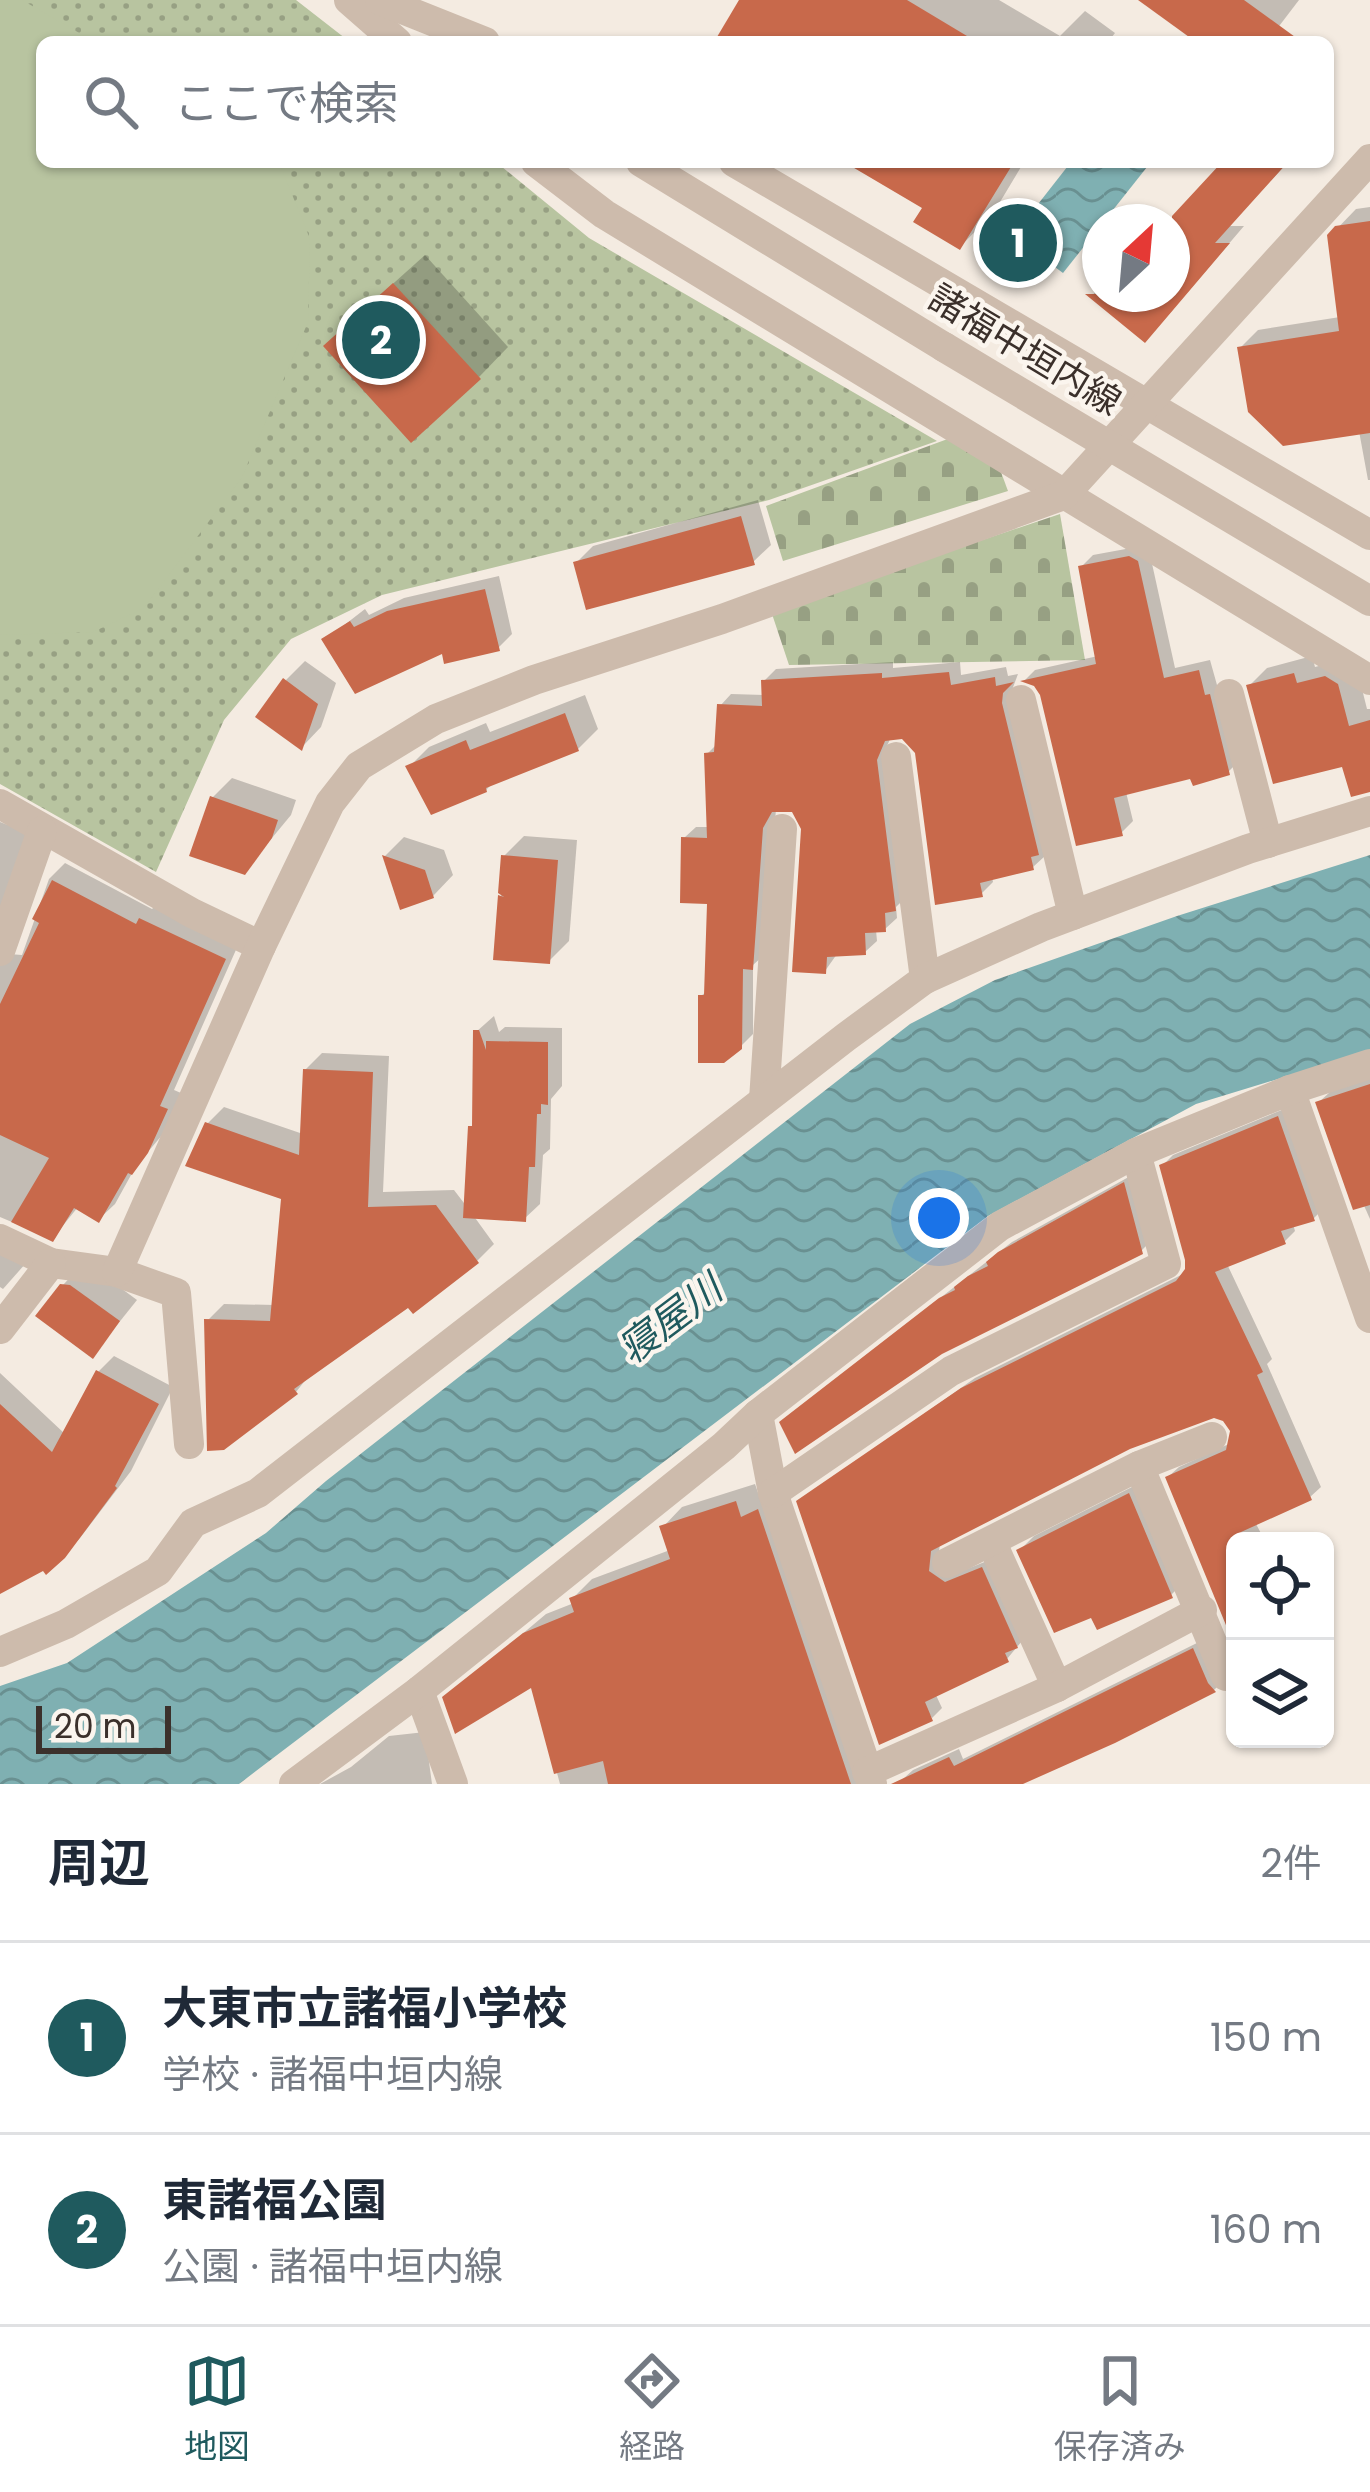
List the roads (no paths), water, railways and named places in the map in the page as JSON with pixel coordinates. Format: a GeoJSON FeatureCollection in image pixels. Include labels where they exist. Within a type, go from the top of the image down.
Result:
{"type":"FeatureCollection","features":[{"type":"Feature","properties":{"kind":"street"},"geometry":{"type":"LineString","coordinates":[[349,0],[390,36]]}},
{"type":"Feature","properties":{"kind":"street"},"geometry":{"type":"LineString","coordinates":[[363,0],[425,36]]}},
{"type":"Feature","properties":{"kind":"street"},"geometry":{"type":"LineString","coordinates":[[380,0],[470,36]]}},
{"type":"Feature","properties":{"kind":"street"},"geometry":{"type":"LineString","coordinates":[[117,1272],[261,946],[330,802],[359,766],[436,719],[534,680],[722,619],[1064,495],[1370,159]]}},
{"type":"Feature","properties":{"kind":"street"},"geometry":{"type":"LineString","coordinates":[[544,168],[604,214],[1370,680]]}},
{"type":"Feature","properties":{"kind":"street","name":"諸福中垣内線"},"geometry":{"type":"LineString","coordinates":[[651,168],[1370,602]]}},
{"type":"Feature","properties":{"kind":"street"},"geometry":{"type":"LineString","coordinates":[[744,168],[1370,535]]}},
{"type":"Feature","properties":{"kind":"street"},"geometry":{"type":"LineString","coordinates":[[1229,694],[1268,843]]}},
{"type":"Feature","properties":{"kind":"street"},"geometry":{"type":"LineString","coordinates":[[1021,700],[1073,915]]}},
{"type":"Feature","properties":{"kind":"street"},"geometry":{"type":"LineString","coordinates":[[896,757],[925,979]]}},
{"type":"Feature","properties":{"kind":"street"},"geometry":{"type":"LineString","coordinates":[[0,804],[192,913],[261,946]]}},
{"type":"Feature","properties":{"kind":"street"},"geometry":{"type":"LineString","coordinates":[[0,1652],[66,1624],[158,1571],[193,1523],[258,1493],[925,979],[1073,915],[1268,843],[1370,812]]}},
{"type":"Feature","properties":{"kind":"street"},"geometry":{"type":"LineString","coordinates":[[764,1100],[782,829]]}},
{"type":"Feature","properties":{"kind":"street"},"geometry":{"type":"LineString","coordinates":[[0,951],[42,831]]}},
{"type":"Feature","properties":{"kind":"street"},"geometry":{"type":"LineString","coordinates":[[294,1784],[418,1691],[758,1414],[1000,1226],[1136,1153],[1290,1090],[1370,1064]]}},
{"type":"Feature","properties":{"kind":"street"},"geometry":{"type":"LineString","coordinates":[[1290,1090],[1367,1302]]}},
{"type":"Feature","properties":{"kind":"street"},"geometry":{"type":"LineString","coordinates":[[773,1493],[951,1371],[1166,1264],[1136,1153]]}},
{"type":"Feature","properties":{"kind":"street"},"geometry":{"type":"LineString","coordinates":[[0,1240],[51,1263],[117,1272],[176,1293],[189,1444]]}},
{"type":"Feature","properties":{"kind":"street"},"geometry":{"type":"LineString","coordinates":[[0,1329],[51,1263]]}},
{"type":"Feature","properties":{"kind":"street"},"geometry":{"type":"LineString","coordinates":[[758,1414],[773,1493],[870,1778],[1202,1610]]}},
{"type":"Feature","properties":{"kind":"street"},"geometry":{"type":"LineString","coordinates":[[946,1563],[1139,1466],[1212,1437]]}},
{"type":"Feature","properties":{"kind":"street"},"geometry":{"type":"LineString","coordinates":[[1139,1466],[1226,1676]]}},
{"type":"Feature","properties":{"kind":"street"},"geometry":{"type":"LineString","coordinates":[[992,1543],[1057,1687]]}},
{"type":"Feature","properties":{"kind":"street"},"geometry":{"type":"LineString","coordinates":[[418,1691],[453,1784]]}},
{"type":"Feature","properties":{"kind":"water"},"geometry":{"type":"Polygon","coordinates":[[[1066,168],[1146,168],[1118,204],[1082,204],[1082,249],[1063,273],[1013,236],[1066,168]]]}},
{"type":"Feature","properties":{"kind":"water","name":"寝屋川"},"geometry":{"type":"Polygon","coordinates":[[[1370,855],[1370,1051],[1196,1104],[988,1216],[239,1784],[0,1784],[0,1686],[67,1663],[266,1533],[910,1024],[995,980],[1370,855]]]}},
{"type":"Feature","properties":{"kind":"place","name":"大東市立諸福小学校"},"geometry":{"type":"Point","coordinates":[1018,243]}},
{"type":"Feature","properties":{"kind":"place","name":"東諸福公園"},"geometry":{"type":"Point","coordinates":[381,340]}}]}
